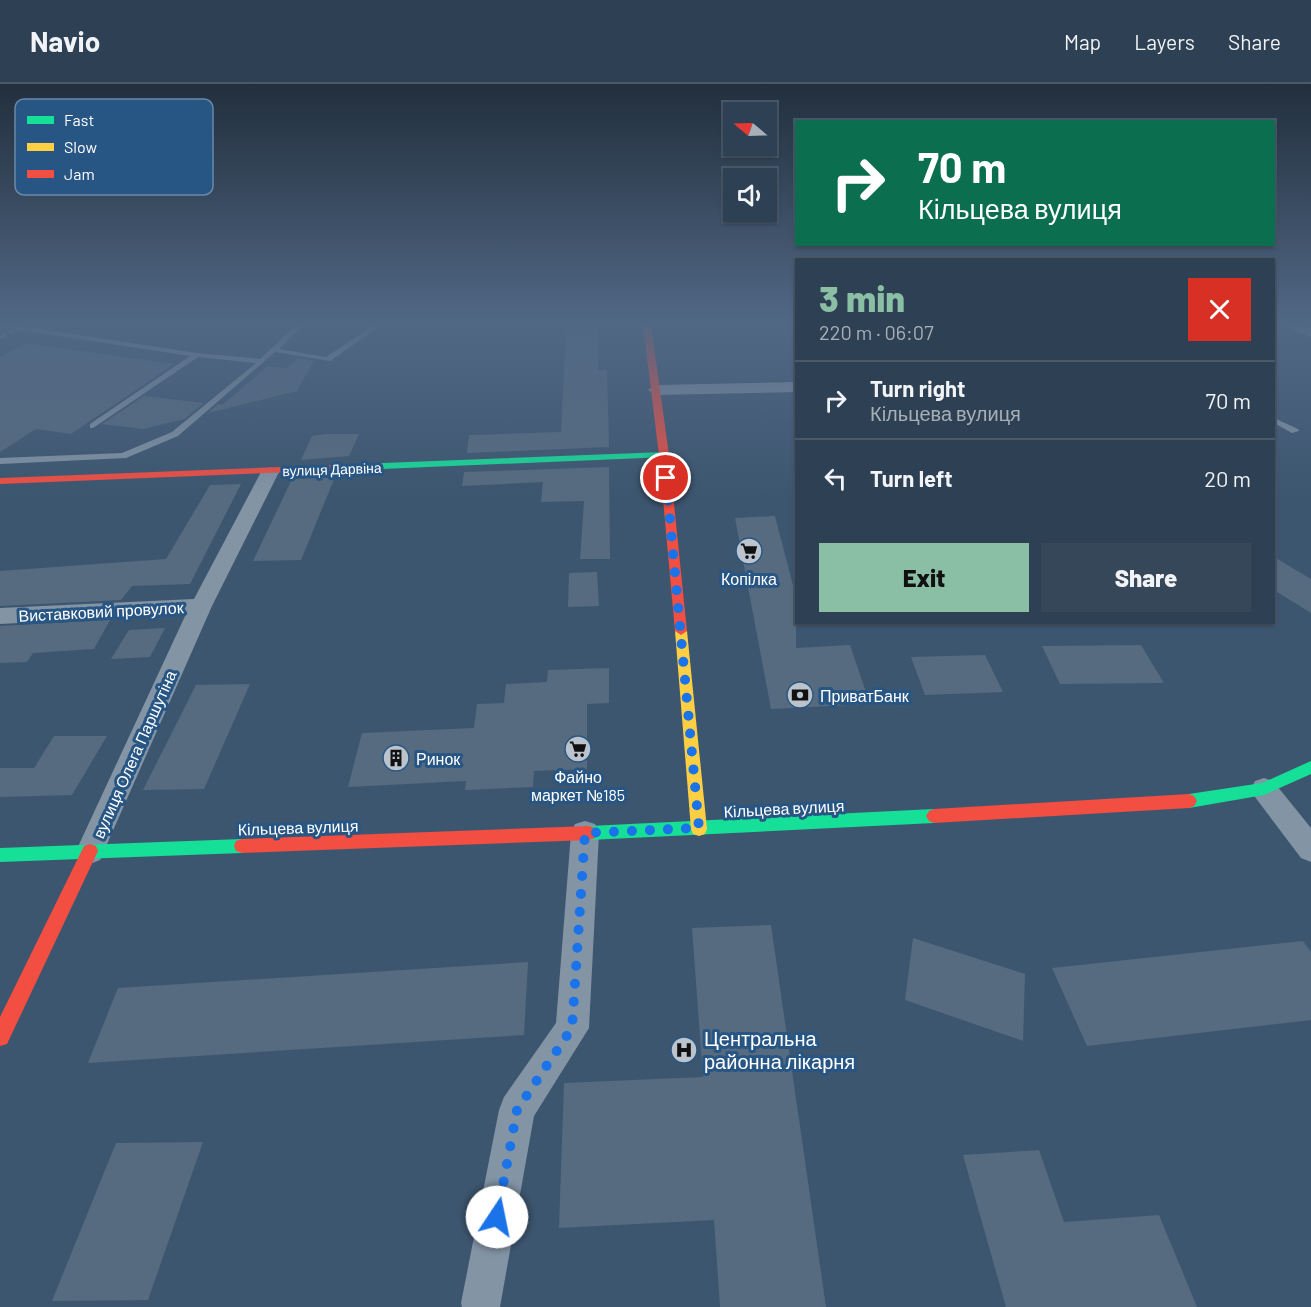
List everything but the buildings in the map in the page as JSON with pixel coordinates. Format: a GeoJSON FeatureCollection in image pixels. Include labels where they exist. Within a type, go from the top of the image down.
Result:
{"type":"FeatureCollection","features":[{"type":"Feature","properties":{"kind":"street"},"geometry":{"type":"LineString","coordinates":[[655,382],[664,454],[699,828]]}},
{"type":"Feature","properties":{"kind":"street"},"geometry":{"type":"LineString","coordinates":[[656,390],[795,387]]}},
{"type":"Feature","properties":{"kind":"street","name":"вулиця Дарвіна"},"geometry":{"type":"LineString","coordinates":[[0,482],[664,454]]}},
{"type":"Feature","properties":{"kind":"street","name":"вулиця Олега Паршутіна"},"geometry":{"type":"LineString","coordinates":[[0,1037],[90,851],[201,606],[270,472]]}},
{"type":"Feature","properties":{"kind":"street","name":"Виставковий провулок"},"geometry":{"type":"LineString","coordinates":[[0,616],[201,606]]}},
{"type":"Feature","properties":{"kind":"street","name":"Кільцева вулиця"},"geometry":{"type":"LineString","coordinates":[[0,855],[699,828],[1179,803],[1264,789],[1311,767]]}},
{"type":"Feature","properties":{"kind":"street"},"geometry":{"type":"LineString","coordinates":[[1264,789],[1311,849]]}},
{"type":"Feature","properties":{"kind":"street"},"geometry":{"type":"LineString","coordinates":[[481,1304],[517,1110],[572,1028],[585,833]]}},
{"type":"Feature","properties":{"kind":"lane"},"geometry":{"type":"LineString","coordinates":[[93,426],[157,382]]}},
{"type":"Feature","properties":{"kind":"lane"},"geometry":{"type":"LineString","coordinates":[[0,461],[123,456],[175,434],[237,382]]}},
{"type":"Feature","properties":{"kind":"lane"},"geometry":{"type":"LineString","coordinates":[[1275,421],[1295,431]]}},
{"type":"Feature","properties":{"kind":"traffic: fast"},"geometry":{"type":"LineString","coordinates":[[358,467],[664,455]]}},
{"type":"Feature","properties":{"kind":"traffic: fast"},"geometry":{"type":"LineString","coordinates":[[1189,801],[1264,789],[1311,767]]}},
{"type":"Feature","properties":{"kind":"traffic: fast"},"geometry":{"type":"LineString","coordinates":[[589,833],[934,816]]}},
{"type":"Feature","properties":{"kind":"traffic: fast"},"geometry":{"type":"LineString","coordinates":[[0,855],[242,846]]}},
{"type":"Feature","properties":{"kind":"traffic: slow"},"geometry":{"type":"LineString","coordinates":[[681,631],[699,829]]}},
{"type":"Feature","properties":{"kind":"traffic: jam"},"geometry":{"type":"LineString","coordinates":[[654,382],[681,631]]}},
{"type":"Feature","properties":{"kind":"traffic: jam"},"geometry":{"type":"LineString","coordinates":[[0,481],[358,467]]}},
{"type":"Feature","properties":{"kind":"traffic: jam"},"geometry":{"type":"LineString","coordinates":[[934,816],[1189,801]]}},
{"type":"Feature","properties":{"kind":"traffic: jam"},"geometry":{"type":"LineString","coordinates":[[242,846],[589,833]]}},
{"type":"Feature","properties":{"kind":"traffic: jam"},"geometry":{"type":"LineString","coordinates":[[0,1037],[90,851]]}},
{"type":"Feature","properties":{"kind":"place","name":"Копілка"},"geometry":{"type":"Point","coordinates":[749,551]}},
{"type":"Feature","properties":{"kind":"place","name":"ПриватБанк"},"geometry":{"type":"Point","coordinates":[800,695]}},
{"type":"Feature","properties":{"kind":"place","name":"Файно маркет №185"},"geometry":{"type":"Point","coordinates":[578,749]}},
{"type":"Feature","properties":{"kind":"place","name":"Ринок"},"geometry":{"type":"Point","coordinates":[396,758]}},
{"type":"Feature","properties":{"kind":"place","name":"Центральна районна лікарня"},"geometry":{"type":"Point","coordinates":[684,1050]}},
{"type":"Feature","properties":{"kind":"route"},"geometry":{"type":"LineString","coordinates":[[497,1217],[517,1110],[572,1028],[585,833],[699,828],[666,478]]}}]}
